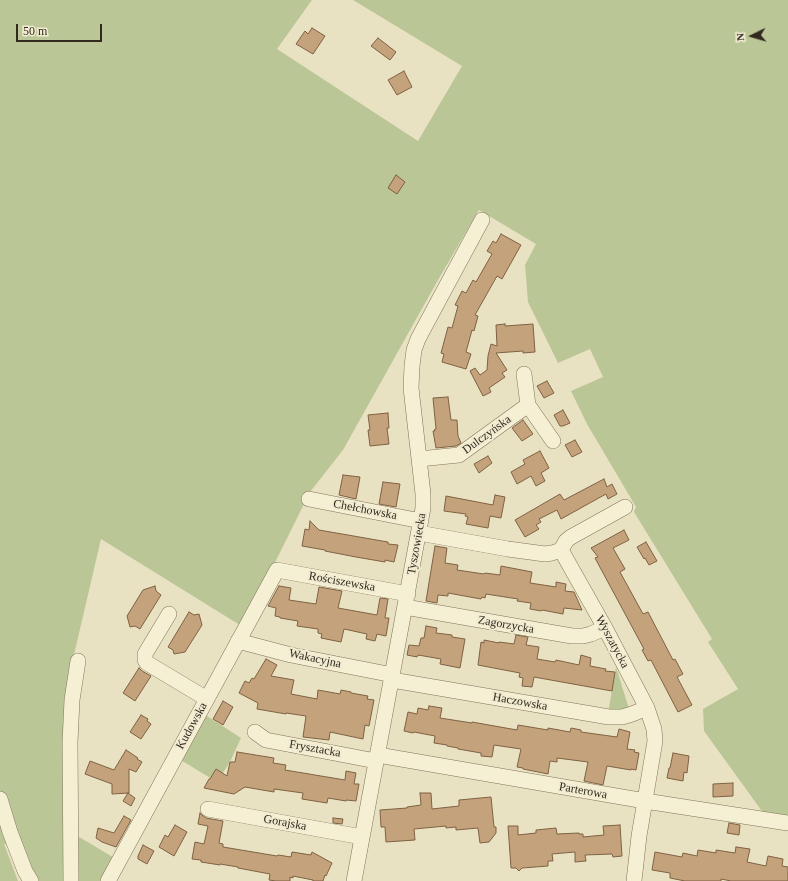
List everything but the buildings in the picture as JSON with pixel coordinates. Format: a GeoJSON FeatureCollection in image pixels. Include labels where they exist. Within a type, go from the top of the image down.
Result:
{"type":"FeatureCollection","features":[{"type":"Feature","properties":{"kind":"street","name":"Tyszowiecka"},"geometry":{"type":"LineString","coordinates":[[354,881],[423,508],[423,494],[411,388],[414,350],[418,339],[482,220]]}},
{"type":"Feature","properties":{"kind":"street"},"geometry":{"type":"LineString","coordinates":[[524,374],[528,405],[553,441]]}},
{"type":"Feature","properties":{"kind":"street","name":"Dulczyńska"},"geometry":{"type":"LineString","coordinates":[[419,459],[459,455],[528,405]]}},
{"type":"Feature","properties":{"kind":"street","name":"Chełchowska"},"geometry":{"type":"LineString","coordinates":[[309,499],[420,528]]}},
{"type":"Feature","properties":{"kind":"street"},"geometry":{"type":"LineString","coordinates":[[420,528],[508,549],[552,554],[561,550],[566,541],[571,537],[625,507]]}},
{"type":"Feature","properties":{"kind":"street","name":"Wyszatycka"},"geometry":{"type":"LineString","coordinates":[[561,550],[605,628],[647,708],[654,729],[655,741],[639,836],[634,881]]}},
{"type":"Feature","properties":{"kind":"street","name":"Rościszewska"},"geometry":{"type":"LineString","coordinates":[[277,570],[406,600]]}},
{"type":"Feature","properties":{"kind":"street","name":"Kudowska"},"geometry":{"type":"LineString","coordinates":[[108,881],[277,570]]}},
{"type":"Feature","properties":{"kind":"street","name":"Zagorzycka"},"geometry":{"type":"LineString","coordinates":[[406,600],[572,636],[583,636],[605,628]]}},
{"type":"Feature","properties":{"kind":"street"},"geometry":{"type":"LineString","coordinates":[[170,614],[145,654],[145,660],[147,663],[207,699]]}},
{"type":"Feature","properties":{"kind":"street","name":"Wakacyjna"},"geometry":{"type":"LineString","coordinates":[[238,641],[291,655],[392,677]]}},
{"type":"Feature","properties":{"kind":"street"},"geometry":{"type":"LineString","coordinates":[[71,881],[70,742],[72,700],[78,661]]}},
{"type":"Feature","properties":{"kind":"street","name":"Haczowska"},"geometry":{"type":"LineString","coordinates":[[392,677],[609,717],[622,717],[647,708]]}},
{"type":"Feature","properties":{"kind":"street","name":"Frysztacka"},"geometry":{"type":"LineString","coordinates":[[255,732],[266,740],[377,758]]}},
{"type":"Feature","properties":{"kind":"street","name":"Parterowa"},"geometry":{"type":"LineString","coordinates":[[377,758],[788,823]]}},
{"type":"Feature","properties":{"kind":"street"},"geometry":{"type":"LineString","coordinates":[[0,799],[10,832],[31,881]]}},
{"type":"Feature","properties":{"kind":"street","name":"Gorajska"},"geometry":{"type":"LineString","coordinates":[[208,809],[362,837]]}},
{"type":"Feature","properties":{"kind":"green space"},"geometry":{"type":"Polygon","coordinates":[[[0,0],[312,0],[277,49],[418,141],[462,66],[353,0],[788,0],[788,817],[764,814],[704,731],[703,709],[738,689],[708,642],[712,639],[634,512],[636,507],[587,424],[571,391],[603,377],[590,349],[558,363],[528,302],[525,265],[536,244],[479,210],[343,450],[310,492],[243,627],[101,539],[73,659],[67,881],[38,881],[22,846],[4,844],[18,881],[0,881],[0,0]]]}},
{"type":"Feature","properties":{"kind":"green space"},"geometry":{"type":"Polygon","coordinates":[[[616,667],[630,712],[608,713],[616,667]]]}},
{"type":"Feature","properties":{"kind":"green space"},"geometry":{"type":"Polygon","coordinates":[[[204,714],[241,738],[230,762],[217,782],[179,759],[204,714]]]}},
{"type":"Feature","properties":{"kind":"green space"},"geometry":{"type":"Polygon","coordinates":[[[76,836],[116,859],[104,881],[76,881],[76,836]]]}}]}
